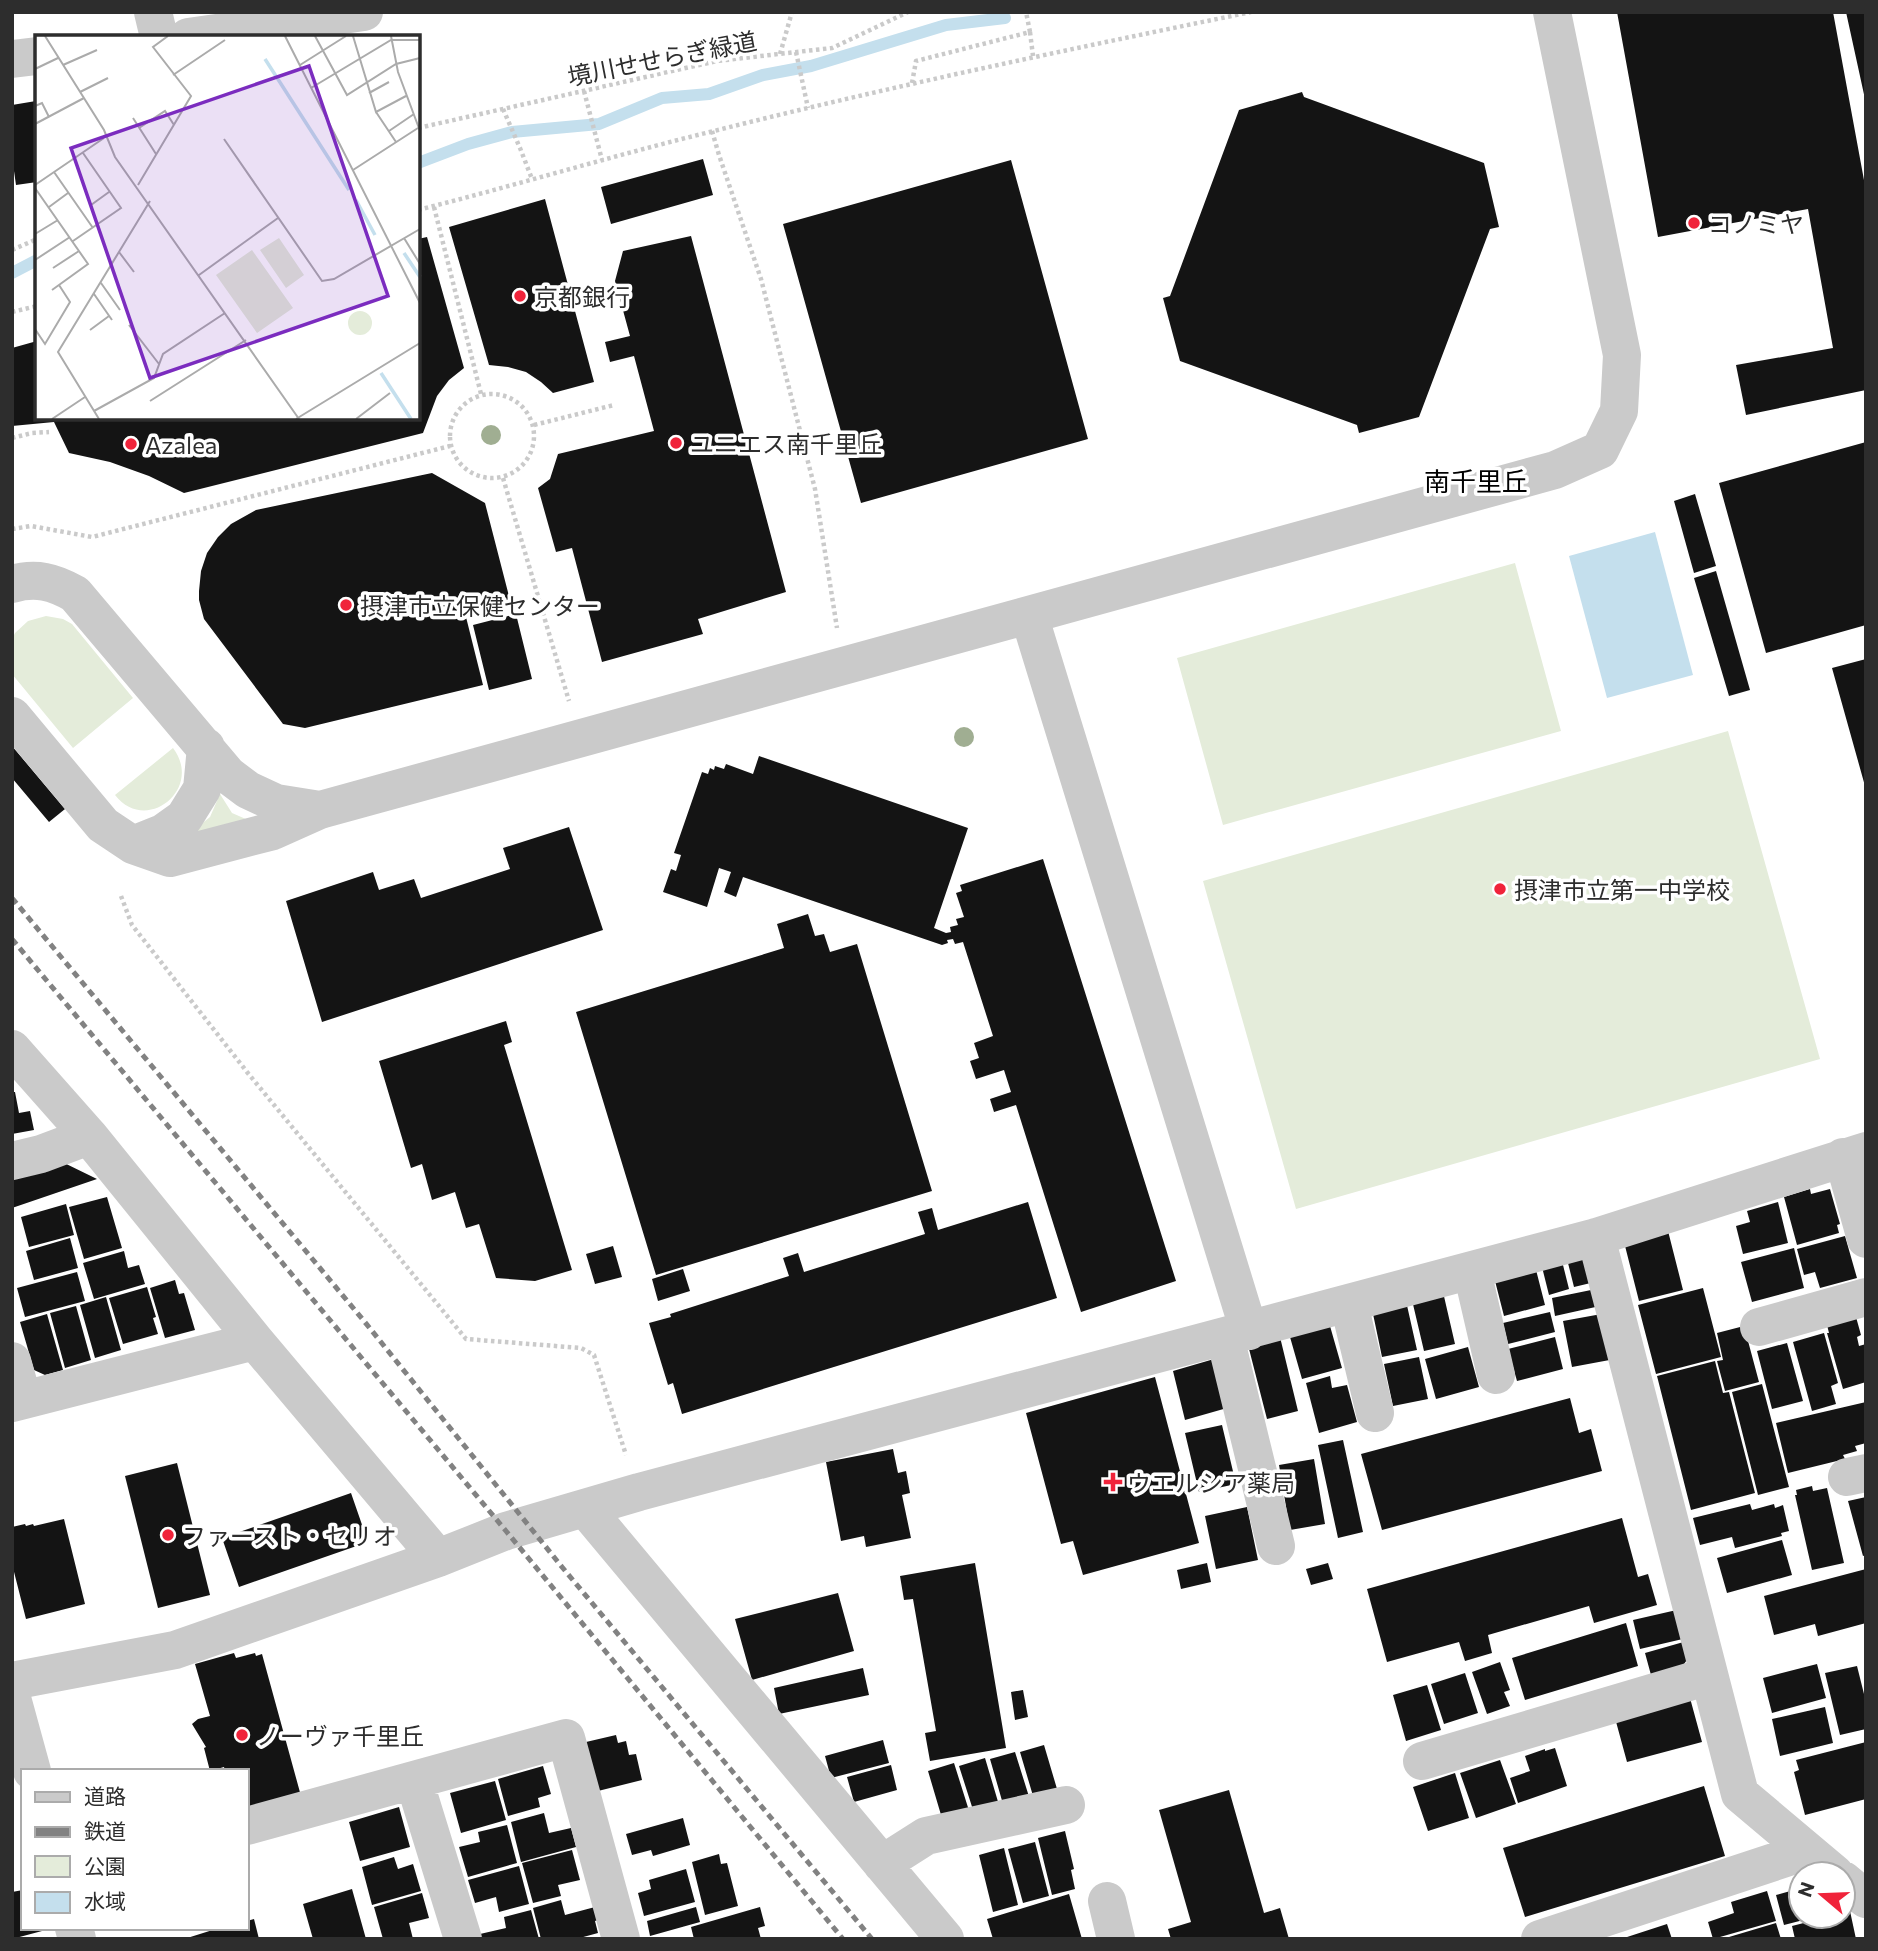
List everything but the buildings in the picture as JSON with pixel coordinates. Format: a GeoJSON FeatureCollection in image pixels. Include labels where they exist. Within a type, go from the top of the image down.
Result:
{"type":"FeatureCollection","features":[{"type":"Feature","properties":{"kind":"street"},"geometry":{"type":"LineString","coordinates":[[153,12],[159,35]]}},
{"type":"Feature","properties":{"kind":"street"},"geometry":{"type":"LineString","coordinates":[[202,35],[363,12]]}},
{"type":"Feature","properties":{"kind":"street"},"geometry":{"type":"LineString","coordinates":[[12,716],[103,825],[132,845],[170,858],[273,831],[320,810],[1555,470],[1600,450],[1619,411],[1622,355],[1552,12]]}},
{"type":"Feature","properties":{"kind":"street"},"geometry":{"type":"LineString","coordinates":[[12,59],[35,56]]}},
{"type":"Feature","properties":{"kind":"street"},"geometry":{"type":"LineString","coordinates":[[12,584],[30,580],[46,581],[75,594],[228,775],[248,790],[276,803],[320,810]]}},
{"type":"Feature","properties":{"kind":"street"},"geometry":{"type":"LineString","coordinates":[[1029,615],[1237,1334],[1276,1546]]}},
{"type":"Feature","properties":{"kind":"street"},"geometry":{"type":"LineString","coordinates":[[132,845],[163,833],[184,818],[202,789],[206,747]]}},
{"type":"Feature","properties":{"kind":"street"},"geometry":{"type":"LineString","coordinates":[[12,1049],[89,1136],[255,1341],[438,1558]]}},
{"type":"Feature","properties":{"kind":"street"},"geometry":{"type":"LineString","coordinates":[[12,1161],[41,1154],[89,1136]]}},
{"type":"Feature","properties":{"kind":"street"},"geometry":{"type":"LineString","coordinates":[[12,1681],[174,1650],[438,1558],[506,1531],[639,1492],[1596,1237],[1854,1154],[1866,1239]]}},
{"type":"Feature","properties":{"kind":"street"},"geometry":{"type":"LineString","coordinates":[[1596,1237],[1740,1794],[1819,1860]]}},
{"type":"Feature","properties":{"kind":"street"},"geometry":{"type":"LineString","coordinates":[[1472,1271],[1496,1376]]}},
{"type":"Feature","properties":{"kind":"street"},"geometry":{"type":"LineString","coordinates":[[1759,1327],[1866,1297]]}},
{"type":"Feature","properties":{"kind":"street"},"geometry":{"type":"LineString","coordinates":[[1349,1304],[1375,1413]]}},
{"type":"Feature","properties":{"kind":"street"},"geometry":{"type":"LineString","coordinates":[[12,1361],[18,1401],[255,1341]]}},
{"type":"Feature","properties":{"kind":"street"},"geometry":{"type":"LineString","coordinates":[[584,1508],[945,1939]]}},
{"type":"Feature","properties":{"kind":"street"},"geometry":{"type":"LineString","coordinates":[[1422,1761],[1709,1676]]}},
{"type":"Feature","properties":{"kind":"street"},"geometry":{"type":"LineString","coordinates":[[12,1698],[31,1769]]}},
{"type":"Feature","properties":{"kind":"street"},"geometry":{"type":"LineString","coordinates":[[248,1826],[566,1738],[621,1939]]}},
{"type":"Feature","properties":{"kind":"street"},"geometry":{"type":"LineString","coordinates":[[414,1780],[463,1939]]}},
{"type":"Feature","properties":{"kind":"street"},"geometry":{"type":"LineString","coordinates":[[882,1864],[926,1836],[1066,1805]]}},
{"type":"Feature","properties":{"kind":"street"},"geometry":{"type":"LineString","coordinates":[[1541,1939],[1787,1871]]}},
{"type":"Feature","properties":{"kind":"street"},"geometry":{"type":"LineString","coordinates":[[1107,1901],[1116,1939]]}},
{"type":"Feature","properties":{"kind":"path"},"geometry":{"type":"LineString","coordinates":[[780,54],[792,12]]}},
{"type":"Feature","properties":{"kind":"path","name":"境川せせらぎ緑道"},"geometry":{"type":"LineString","coordinates":[[420,128],[717,61],[832,48],[908,12]]}},
{"type":"Feature","properties":{"kind":"path"},"geometry":{"type":"LineString","coordinates":[[1026,12],[1033,56]]}},
{"type":"Feature","properties":{"kind":"path"},"geometry":{"type":"LineString","coordinates":[[420,210],[602,160],[808,108],[1033,56],[1251,12]]}},
{"type":"Feature","properties":{"kind":"path"},"geometry":{"type":"LineString","coordinates":[[912,84],[916,61],[1030,32]]}},
{"type":"Feature","properties":{"kind":"path"},"geometry":{"type":"LineString","coordinates":[[796,52],[808,108]]}},
{"type":"Feature","properties":{"kind":"path"},"geometry":{"type":"LineString","coordinates":[[584,91],[602,160]]}},
{"type":"Feature","properties":{"kind":"path"},"geometry":{"type":"LineString","coordinates":[[503,109],[532,179]]}},
{"type":"Feature","properties":{"kind":"path"},"geometry":{"type":"LineString","coordinates":[[712,131],[761,279],[815,489],[839,634]]}},
{"type":"Feature","properties":{"kind":"path"},"geometry":{"type":"LineString","coordinates":[[434,206],[481,394]]}},
{"type":"Feature","properties":{"kind":"path"},"geometry":{"type":"LineString","coordinates":[[12,250],[35,240]]}},
{"type":"Feature","properties":{"kind":"path"},"geometry":{"type":"LineString","coordinates":[[12,312],[35,306]]}},
{"type":"Feature","properties":{"kind":"path"},"geometry":{"type":"LineString","coordinates":[[481,394],[503,394],[523,405],[534,425],[533,447],[528,457],[522,466],[503,477],[480,477],[461,466],[450,446],[450,424],[461,404],[481,394]]}},
{"type":"Feature","properties":{"kind":"path"},"geometry":{"type":"LineString","coordinates":[[534,425],[614,405]]}},
{"type":"Feature","properties":{"kind":"path"},"geometry":{"type":"LineString","coordinates":[[12,438],[50,432]]}},
{"type":"Feature","properties":{"kind":"path"},"geometry":{"type":"LineString","coordinates":[[12,529],[31,526],[92,537],[450,446]]}},
{"type":"Feature","properties":{"kind":"path"},"geometry":{"type":"LineString","coordinates":[[503,477],[572,708]]}},
{"type":"Feature","properties":{"kind":"path"},"geometry":{"type":"LineString","coordinates":[[121,896],[132,925],[247,1072],[466,1339],[581,1348],[594,1355],[639,1492]]}},
{"type":"Feature","properties":{"kind":"green space"},"geometry":{"type":"Polygon","coordinates":[[[1515,563],[1561,731],[1223,825],[1177,658],[1515,563]]]}},
{"type":"Feature","properties":{"kind":"green space"},"geometry":{"type":"Polygon","coordinates":[[[46,616],[63,619],[72,624],[133,698],[73,748],[12,674],[12,639],[15,633],[28,621],[46,616]]]}},
{"type":"Feature","properties":{"kind":"green space"},"geometry":{"type":"Polygon","coordinates":[[[1728,731],[1820,1059],[1296,1209],[1203,881],[1728,731]]]}},
{"type":"Feature","properties":{"kind":"green space"},"geometry":{"type":"Polygon","coordinates":[[[173,748],[181,763],[181,778],[176,791],[167,802],[155,809],[142,810],[128,806],[115,795],[173,748]]]}},
{"type":"Feature","properties":{"kind":"green space"},"geometry":{"type":"Polygon","coordinates":[[[220,794],[232,813],[255,823],[189,834],[210,817],[220,794]]]}},
{"type":"Feature","properties":{"kind":"water"},"geometry":{"type":"Polygon","coordinates":[[[1655,532],[1693,675],[1607,698],[1569,556],[1655,532]]]}},
{"type":"Feature","properties":{"kind":"waterway"},"geometry":{"type":"LineString","coordinates":[[420,162],[468,144],[512,132],[599,124],[662,98],[709,94],[763,75],[811,66],[946,25],[1005,18]]}},
{"type":"Feature","properties":{"kind":"waterway"},"geometry":{"type":"LineString","coordinates":[[12,273],[35,261]]}},
{"type":"Feature","properties":{"kind":"railway"},"geometry":{"type":"LineString","coordinates":[[12,898],[872,1939]]}},
{"type":"Feature","properties":{"kind":"railway"},"geometry":{"type":"LineString","coordinates":[[12,939],[843,1939]]}},
{"type":"Feature","properties":{"kind":"place","name":"コノミヤ"},"geometry":{"type":"Point","coordinates":[1694,223]}},
{"type":"Feature","properties":{"kind":"place","name":"京都銀行"},"geometry":{"type":"Point","coordinates":[520,296]}},
{"type":"Feature","properties":{"kind":"place","name":"ユニエス南千里丘"},"geometry":{"type":"Point","coordinates":[676,443]}},
{"type":"Feature","properties":{"kind":"place","name":"Azalea"},"geometry":{"type":"Point","coordinates":[131,444]}},
{"type":"Feature","properties":{"kind":"place","name":"摂津市立保健センター"},"geometry":{"type":"Point","coordinates":[346,605]}},
{"type":"Feature","properties":{"kind":"place","name":"摂津市立第一中学校"},"geometry":{"type":"Point","coordinates":[1500,889]}},
{"type":"Feature","properties":{"kind":"place","name":"ウエルシア薬局"},"geometry":{"type":"Point","coordinates":[1113,1482]}},
{"type":"Feature","properties":{"kind":"place","name":"ファースト・セリオ"},"geometry":{"type":"Point","coordinates":[168,1535]}},
{"type":"Feature","properties":{"kind":"place","name":"ノーヴァ千里丘"},"geometry":{"type":"Point","coordinates":[242,1735]}},
{"type":"Feature","properties":{"kind":"district","name":"南千里丘"},"geometry":{"type":"Point","coordinates":[1476,480]}}]}
